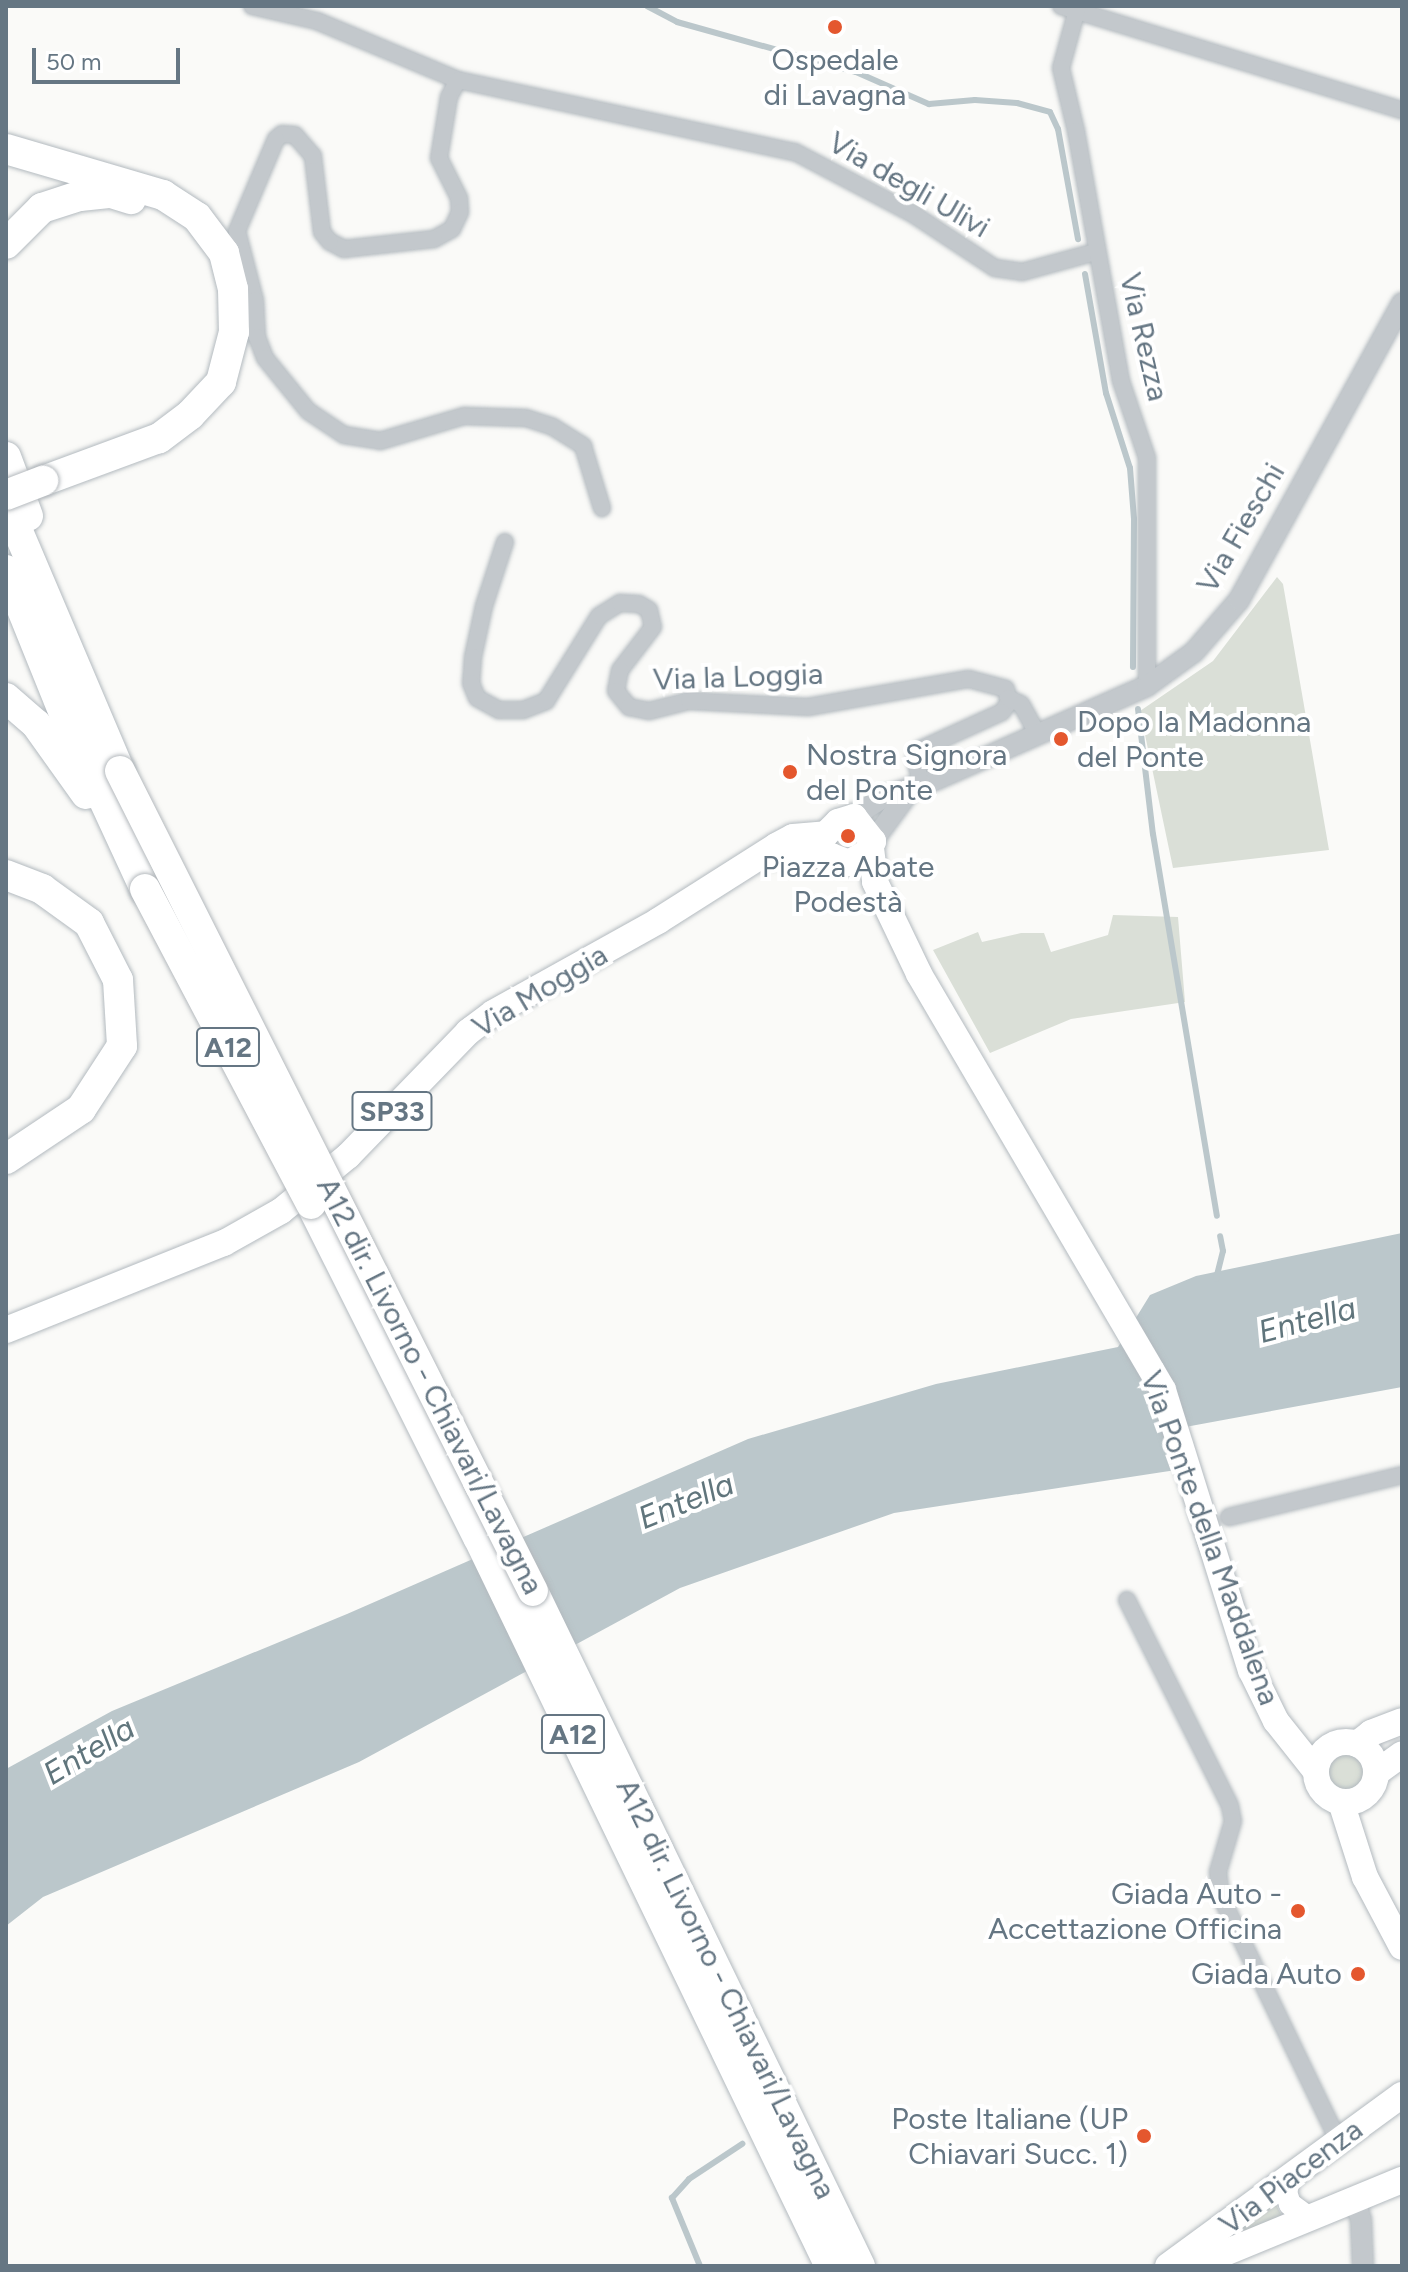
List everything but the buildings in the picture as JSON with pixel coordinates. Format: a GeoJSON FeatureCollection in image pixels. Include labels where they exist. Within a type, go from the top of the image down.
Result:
{"type":"FeatureCollection","features":[{"type":"Feature","properties":{"kind":"highway"},"geometry":{"type":"LineString","coordinates":[[6,149],[163,195],[197,217],[224,253],[233,289],[234,332],[221,382],[190,415],[159,438],[6,495]]}},
{"type":"Feature","properties":{"kind":"highway"},"geometry":{"type":"LineString","coordinates":[[6,244],[42,208],[80,196],[111,193],[161,207],[195,232],[233,289]]}},
{"type":"Feature","properties":{"kind":"highway"},"geometry":{"type":"LineString","coordinates":[[6,457],[61,605],[95,714]]}},
{"type":"Feature","properties":{"kind":"highway","name":"A12 dir. Livorno - Chiavari/Lavagna"},"geometry":{"type":"LineString","coordinates":[[6,503],[120,771],[533,1591],[860,2266]]}},
{"type":"Feature","properties":{"kind":"highway","name":"A12"},"geometry":{"type":"LineString","coordinates":[[6,570],[65,716],[141,881],[311,1204],[471,1523],[830,2266]]}},
{"type":"Feature","properties":{"kind":"highway"},"geometry":{"type":"LineString","coordinates":[[6,698],[36,724],[141,881]]}},
{"type":"Feature","properties":{"kind":"highway"},"geometry":{"type":"LineString","coordinates":[[6,875],[42,889],[89,923],[118,980],[122,1046],[81,1109],[6,1159]]}},
{"type":"Feature","properties":{"kind":"main road"},"geometry":{"type":"LineString","coordinates":[[854,817],[862,823],[872,845],[875,882],[919,974]]}},
{"type":"Feature","properties":{"kind":"main road","name":"Via Moggia"},"geometry":{"type":"LineString","coordinates":[[832,850],[838,822],[854,817]]}},
{"type":"Feature","properties":{"kind":"main road","name":"Via Moggia"},"geometry":{"type":"LineString","coordinates":[[6,1330],[224,1243],[281,1211],[348,1156],[468,1032],[493,1013],[658,921],[793,837],[832,850],[849,863],[872,845]]}},
{"type":"Feature","properties":{"kind":"main road"},"geometry":{"type":"LineString","coordinates":[[832,850],[919,974]]}},
{"type":"Feature","properties":{"kind":"main road","name":"Via Ponte della Maddalena"},"geometry":{"type":"LineString","coordinates":[[919,974],[1163,1390],[1251,1670],[1276,1721],[1315,1770]]}},
{"type":"Feature","properties":{"kind":"main road"},"geometry":{"type":"LineString","coordinates":[[1357,1744],[1371,1733],[1402,1721]]}},
{"type":"Feature","properties":{"kind":"main road"},"geometry":{"type":"LineString","coordinates":[[1376,1773],[1371,1756],[1357,1744],[1348,1742],[1329,1746],[1322,1753],[1315,1770],[1325,1794],[1341,1802],[1361,1798],[1369,1792],[1376,1773],[1402,1754]]}},
{"type":"Feature","properties":{"kind":"main road"},"geometry":{"type":"LineString","coordinates":[[1341,1802],[1365,1877],[1402,1947]]}},
{"type":"Feature","properties":{"kind":"main road","name":"Via Piacenza"},"geometry":{"type":"LineString","coordinates":[[1168,2266],[1222,2242],[1290,2178],[1402,2095]]}},
{"type":"Feature","properties":{"kind":"main road"},"geometry":{"type":"LineString","coordinates":[[1290,2178],[1286,2192],[1290,2204],[1309,2218]]}},
{"type":"Feature","properties":{"kind":"main road"},"geometry":{"type":"LineString","coordinates":[[1193,2266],[1222,2242],[1309,2218],[1402,2180]]}},
{"type":"Feature","properties":{"kind":"street","name":"Via degli Ulivi"},"geometry":{"type":"LineString","coordinates":[[252,6],[317,21],[458,80],[795,152],[913,214],[995,268],[1022,272],[1095,252]]}},
{"type":"Feature","properties":{"kind":"street"},"geometry":{"type":"LineString","coordinates":[[1072,7],[1402,110]]}},
{"type":"Feature","properties":{"kind":"street","name":"Via Rezza"},"geometry":{"type":"LineString","coordinates":[[1072,7],[1061,68],[1076,131],[1095,252],[1121,381],[1147,458],[1147,686]]}},
{"type":"Feature","properties":{"kind":"street"},"geometry":{"type":"LineString","coordinates":[[458,80],[449,97],[439,158],[459,198],[460,212],[452,229],[434,239],[344,249],[330,242],[322,232],[313,156],[295,135],[282,134],[276,139],[237,231],[252,288],[257,337],[265,358],[308,411],[344,435],[380,441],[464,416],[526,418],[553,427],[583,446],[602,508]]}},
{"type":"Feature","properties":{"kind":"street","name":"Via Fieschi"},"geometry":{"type":"LineString","coordinates":[[923,784],[1147,686],[1194,652],[1239,600],[1402,303]]}},
{"type":"Feature","properties":{"kind":"street","name":"Via la Loggia"},"geometry":{"type":"LineString","coordinates":[[505,542],[484,606],[471,683],[477,698],[499,710],[523,710],[546,701],[599,616],[620,603],[639,604],[649,610],[653,627],[620,670],[616,691],[629,707],[649,711],[689,701],[808,707],[969,679],[998,684],[1006,689],[1008,698],[1021,704],[1038,735]]}},
{"type":"Feature","properties":{"kind":"street"},"geometry":{"type":"LineString","coordinates":[[872,845],[923,784],[915,758],[921,749],[1002,712],[1008,698]]}},
{"type":"Feature","properties":{"kind":"street","name":"Via Moggia"},"geometry":{"type":"LineString","coordinates":[[854,817],[884,797],[923,784]]}},
{"type":"Feature","properties":{"kind":"street"},"geometry":{"type":"LineString","coordinates":[[1229,1517],[1402,1475]]}},
{"type":"Feature","properties":{"kind":"street"},"geometry":{"type":"LineString","coordinates":[[1127,1600],[1230,1806],[1233,1821],[1218,1872],[1221,1897],[1338,2140]]}},
{"type":"Feature","properties":{"kind":"street"},"geometry":{"type":"LineString","coordinates":[[1355,2200],[1361,2220],[1363,2266]]}},
{"type":"Feature","properties":{"kind":"shaded area"},"geometry":{"type":"Polygon","coordinates":[[[1277,577],[1283,584],[1329,850],[1173,868],[1140,711],[1213,661],[1277,577]]]}},
{"type":"Feature","properties":{"kind":"shaded area"},"geometry":{"type":"Polygon","coordinates":[[[1113,915],[1178,917],[1185,1002],[1071,1019],[990,1053],[933,950],[978,932],[982,942],[1021,933],[1044,933],[1051,952],[1108,935],[1113,915]]]}},
{"type":"Feature","properties":{"kind":"shaded area"},"geometry":{"type":"Polygon","coordinates":[[[1345,1752],[1359,1758],[1365,1772],[1359,1786],[1345,1792],[1331,1786],[1325,1772],[1331,1758],[1345,1752]]]}},
{"type":"Feature","properties":{"kind":"shaded area"},"geometry":{"type":"Polygon","coordinates":[[[1273,2199],[1282,2216],[1234,2238],[1231,2233],[1273,2199]]]}},
{"type":"Feature","properties":{"kind":"water","name":"Entella"},"geometry":{"type":"Polygon","coordinates":[[[1402,1233],[1402,1387],[1169,1430],[1176,1470],[894,1513],[680,1588],[359,1762],[43,1897],[6,1926],[6,1769],[112,1711],[347,1614],[748,1439],[936,1384],[1118,1347],[1150,1295],[1196,1276],[1402,1233]]]}},
{"type":"Feature","properties":{"kind":"waterway"},"geometry":{"type":"LineString","coordinates":[[647,6],[677,22],[856,72],[929,104],[975,100],[1017,103],[1050,112],[1058,129],[1078,239]]}},
{"type":"Feature","properties":{"kind":"waterway"},"geometry":{"type":"LineString","coordinates":[[1085,274],[1106,393],[1130,468],[1134,519],[1133,667]]}},
{"type":"Feature","properties":{"kind":"waterway"},"geometry":{"type":"LineString","coordinates":[[1138,709],[1153,834],[1217,1216]]}},
{"type":"Feature","properties":{"kind":"waterway"},"geometry":{"type":"LineString","coordinates":[[1216,1279],[1223,1251],[1220,1236]]}},
{"type":"Feature","properties":{"kind":"waterway"},"geometry":{"type":"LineString","coordinates":[[700,2266],[672,2198],[689,2179],[742,2144]]}},
{"type":"Feature","properties":{"kind":"place","name":"Ospedale di Lavagna"},"geometry":{"type":"Point","coordinates":[835,27]}},
{"type":"Feature","properties":{"kind":"place","name":"Dopo la Madonna del Ponte"},"geometry":{"type":"Point","coordinates":[1061,739]}},
{"type":"Feature","properties":{"kind":"place","name":"Nostra Signora del Ponte"},"geometry":{"type":"Point","coordinates":[790,772]}},
{"type":"Feature","properties":{"kind":"place","name":"Piazza Abate Podestà"},"geometry":{"type":"Point","coordinates":[848,836]}},
{"type":"Feature","properties":{"kind":"place","name":"Giada Auto - Accettazione Officina"},"geometry":{"type":"Point","coordinates":[1298,1911]}},
{"type":"Feature","properties":{"kind":"place","name":"Giada Auto"},"geometry":{"type":"Point","coordinates":[1358,1974]}},
{"type":"Feature","properties":{"kind":"place","name":"Poste Italiane (UP Chiavari Succ. 1)"},"geometry":{"type":"Point","coordinates":[1144,2136]}}]}
